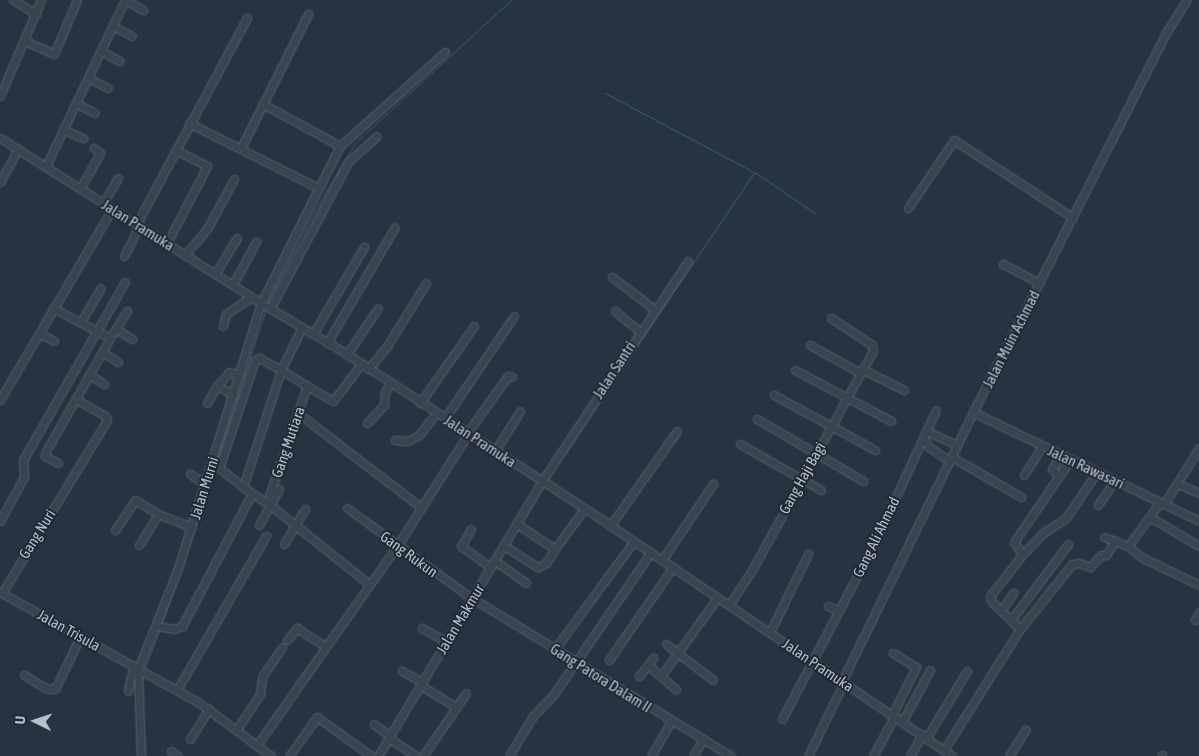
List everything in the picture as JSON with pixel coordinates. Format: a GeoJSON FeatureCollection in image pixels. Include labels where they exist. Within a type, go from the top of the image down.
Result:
{"type":"FeatureCollection","features":[{"type":"Feature","properties":{"kind":"street"},"geometry":{"type":"LineString","coordinates":[[13,0],[36,14]]}},
{"type":"Feature","properties":{"kind":"street"},"geometry":{"type":"LineString","coordinates":[[0,96],[42,0]]}},
{"type":"Feature","properties":{"kind":"street"},"geometry":{"type":"LineString","coordinates":[[24,41],[54,54],[77,0]]}},
{"type":"Feature","properties":{"kind":"street"},"geometry":{"type":"LineString","coordinates":[[46,166],[125,0],[143,10]]}},
{"type":"Feature","properties":{"kind":"street","name":"Jalan Muin Achmad"},"geometry":{"type":"LineString","coordinates":[[808,756],[973,412],[1166,33],[1187,0]]}},
{"type":"Feature","properties":{"kind":"street"},"geometry":{"type":"LineString","coordinates":[[241,148],[308,14]]}},
{"type":"Feature","properties":{"kind":"street"},"geometry":{"type":"LineString","coordinates":[[124,256],[189,123],[198,113],[247,18]]}},
{"type":"Feature","properties":{"kind":"street"},"geometry":{"type":"LineString","coordinates":[[113,26],[132,36]]}},
{"type":"Feature","properties":{"kind":"street"},"geometry":{"type":"LineString","coordinates":[[101,51],[120,61]]}},
{"type":"Feature","properties":{"kind":"street","name":"Jalan Murni"},"geometry":{"type":"LineString","coordinates":[[128,691],[140,671],[159,627],[192,527],[204,483],[215,467],[261,303],[317,187],[340,146],[445,52]]}},
{"type":"Feature","properties":{"kind":"street"},"geometry":{"type":"LineString","coordinates":[[88,78],[108,88]]}},
{"type":"Feature","properties":{"kind":"street"},"geometry":{"type":"LineString","coordinates":[[76,103],[95,112]]}},
{"type":"Feature","properties":{"kind":"street"},"geometry":{"type":"LineString","coordinates":[[262,104],[340,146]]}},
{"type":"Feature","properties":{"kind":"street"},"geometry":{"type":"LineString","coordinates":[[189,123],[317,187]]}},
{"type":"Feature","properties":{"kind":"street"},"geometry":{"type":"LineString","coordinates":[[64,130],[83,138]]}},
{"type":"Feature","properties":{"kind":"street"},"geometry":{"type":"LineString","coordinates":[[270,308],[348,162],[376,137]]}},
{"type":"Feature","properties":{"kind":"street","name":"Jalan Pramuka"},"geometry":{"type":"LineString","coordinates":[[0,138],[139,224],[251,297],[347,354],[674,567],[952,756]]}},
{"type":"Feature","properties":{"kind":"street"},"geometry":{"type":"LineString","coordinates":[[908,208],[954,140],[1073,218]]}},
{"type":"Feature","properties":{"kind":"street"},"geometry":{"type":"LineString","coordinates":[[80,189],[100,153],[94,148]]}},
{"type":"Feature","properties":{"kind":"street"},"geometry":{"type":"LineString","coordinates":[[0,182],[18,149]]}},
{"type":"Feature","properties":{"kind":"street"},"geometry":{"type":"LineString","coordinates":[[167,243],[207,166],[176,150]]}},
{"type":"Feature","properties":{"kind":"street"},"geometry":{"type":"LineString","coordinates":[[103,203],[118,178]]}},
{"type":"Feature","properties":{"kind":"street"},"geometry":{"type":"LineString","coordinates":[[185,255],[207,229],[234,179]]}},
{"type":"Feature","properties":{"kind":"street"},"geometry":{"type":"LineString","coordinates":[[0,400],[112,209]]}},
{"type":"Feature","properties":{"kind":"street"},"geometry":{"type":"LineString","coordinates":[[327,343],[395,226]]}},
{"type":"Feature","properties":{"kind":"street"},"geometry":{"type":"LineString","coordinates":[[215,274],[237,238]]}},
{"type":"Feature","properties":{"kind":"street"},"geometry":{"type":"LineString","coordinates":[[233,284],[256,242]]}},
{"type":"Feature","properties":{"kind":"street"},"geometry":{"type":"LineString","coordinates":[[313,334],[364,247]]}},
{"type":"Feature","properties":{"kind":"street","name":"Jalan Santri"},"geometry":{"type":"LineString","coordinates":[[542,481],[639,331],[688,261]]}},
{"type":"Feature","properties":{"kind":"street"},"geometry":{"type":"LineString","coordinates":[[1003,264],[1040,283]]}},
{"type":"Feature","properties":{"kind":"street"},"geometry":{"type":"LineString","coordinates":[[612,277],[654,309]]}},
{"type":"Feature","properties":{"kind":"street"},"geometry":{"type":"LineString","coordinates":[[0,521],[24,477],[23,460],[125,282]]}},
{"type":"Feature","properties":{"kind":"street"},"geometry":{"type":"LineString","coordinates":[[368,368],[383,351],[426,283]]}},
{"type":"Feature","properties":{"kind":"street"},"geometry":{"type":"LineString","coordinates":[[81,322],[101,288]]}},
{"type":"Feature","properties":{"kind":"street"},"geometry":{"type":"LineString","coordinates":[[223,326],[226,314],[251,297]]}},
{"type":"Feature","properties":{"kind":"street"},"geometry":{"type":"LineString","coordinates":[[54,308],[110,338]]}},
{"type":"Feature","properties":{"kind":"street"},"geometry":{"type":"LineString","coordinates":[[347,354],[378,308]]}},
{"type":"Feature","properties":{"kind":"street"},"geometry":{"type":"LineString","coordinates":[[58,463],[45,456],[45,453],[127,311]]}},
{"type":"Feature","properties":{"kind":"street"},"geometry":{"type":"LineString","coordinates":[[615,312],[639,331]]}},
{"type":"Feature","properties":{"kind":"street"},"geometry":{"type":"LineString","coordinates":[[445,418],[514,316]]}},
{"type":"Feature","properties":{"kind":"street","name":"Gang Haji Bagi"},"geometry":{"type":"LineString","coordinates":[[729,605],[752,570],[873,351],[872,345],[831,318]]}},
{"type":"Feature","properties":{"kind":"street"},"geometry":{"type":"LineString","coordinates":[[420,402],[474,326]]}},
{"type":"Feature","properties":{"kind":"street","name":"Gang Mutiara"},"geometry":{"type":"LineString","coordinates":[[243,487],[281,370],[302,327]]}},
{"type":"Feature","properties":{"kind":"street"},"geometry":{"type":"LineString","coordinates":[[116,329],[132,339]]}},
{"type":"Feature","properties":{"kind":"street"},"geometry":{"type":"LineString","coordinates":[[39,333],[54,341]]}},
{"type":"Feature","properties":{"kind":"street"},"geometry":{"type":"LineString","coordinates":[[810,345],[904,390]]}},
{"type":"Feature","properties":{"kind":"street"},"geometry":{"type":"LineString","coordinates":[[103,352],[118,362]]}},
{"type":"Feature","properties":{"kind":"street","name":"Gang Mutiara"},"geometry":{"type":"LineString","coordinates":[[215,467],[255,360],[259,358],[307,386],[268,505]]}},
{"type":"Feature","properties":{"kind":"street"},"geometry":{"type":"LineString","coordinates":[[307,386],[333,401],[361,364]]}},
{"type":"Feature","properties":{"kind":"street"},"geometry":{"type":"LineString","coordinates":[[795,370],[846,399],[891,421]]}},
{"type":"Feature","properties":{"kind":"street"},"geometry":{"type":"LineString","coordinates":[[208,403],[217,386],[228,372],[240,375]]}},
{"type":"Feature","properties":{"kind":"street"},"geometry":{"type":"LineString","coordinates":[[90,375],[104,384]]}},
{"type":"Feature","properties":{"kind":"street"},"geometry":{"type":"LineString","coordinates":[[258,745],[325,646],[397,546],[467,433],[508,376],[512,377]]}},
{"type":"Feature","properties":{"kind":"street"},"geometry":{"type":"LineString","coordinates":[[367,422],[384,405],[385,392],[390,383]]}},
{"type":"Feature","properties":{"kind":"street"},"geometry":{"type":"LineString","coordinates":[[217,386],[234,395]]}},
{"type":"Feature","properties":{"kind":"street"},"geometry":{"type":"LineString","coordinates":[[774,395],[875,450]]}},
{"type":"Feature","properties":{"kind":"street","name":"Gang Nuri"},"geometry":{"type":"LineString","coordinates":[[1,592],[74,476],[108,417],[76,399]]}},
{"type":"Feature","properties":{"kind":"street","name":"Gang Ali Ahmad"},"geometry":{"type":"LineString","coordinates":[[782,719],[839,611],[936,410]]}},
{"type":"Feature","properties":{"kind":"street"},"geometry":{"type":"LineString","coordinates":[[495,451],[520,411]]}},
{"type":"Feature","properties":{"kind":"street","name":"Jalan Rawasari"},"geometry":{"type":"LineString","coordinates":[[973,412],[1199,521]]}},
{"type":"Feature","properties":{"kind":"street"},"geometry":{"type":"LineString","coordinates":[[298,413],[422,508]]}},
{"type":"Feature","properties":{"kind":"street"},"geometry":{"type":"LineString","coordinates":[[395,440],[408,441],[419,435],[436,413]]}},
{"type":"Feature","properties":{"kind":"street"},"geometry":{"type":"LineString","coordinates":[[757,419],[863,481]]}},
{"type":"Feature","properties":{"kind":"street"},"geometry":{"type":"LineString","coordinates":[[610,526],[677,431]]}},
{"type":"Feature","properties":{"kind":"street"},"geometry":{"type":"LineString","coordinates":[[924,435],[957,445]]}},
{"type":"Feature","properties":{"kind":"street"},"geometry":{"type":"LineString","coordinates":[[924,435],[928,447],[1022,497]]}},
{"type":"Feature","properties":{"kind":"street"},"geometry":{"type":"LineString","coordinates":[[740,444],[821,490]]}},
{"type":"Feature","properties":{"kind":"street"},"geometry":{"type":"LineString","coordinates":[[1024,475],[1042,446]]}},
{"type":"Feature","properties":{"kind":"street"},"geometry":{"type":"LineString","coordinates":[[1128,546],[1178,484],[1199,448]]}},
{"type":"Feature","properties":{"kind":"street"},"geometry":{"type":"LineString","coordinates":[[1059,476],[1052,469],[1060,455]]}},
{"type":"Feature","properties":{"kind":"street"},"geometry":{"type":"LineString","coordinates":[[1020,557],[1014,542],[1070,460]]}},
{"type":"Feature","properties":{"kind":"street"},"geometry":{"type":"LineString","coordinates":[[215,467],[268,505],[369,584]]}},
{"type":"Feature","properties":{"kind":"street"},"geometry":{"type":"LineString","coordinates":[[1020,629],[1001,611],[990,596],[1020,557],[1043,533],[1066,518],[1097,472]]}},
{"type":"Feature","properties":{"kind":"street"},"geometry":{"type":"LineString","coordinates":[[190,474],[204,483]]}},
{"type":"Feature","properties":{"kind":"street","name":"Jalan Makmur"},"geometry":{"type":"LineString","coordinates":[[378,756],[391,738],[446,642],[475,599],[519,525],[542,481]]}},
{"type":"Feature","properties":{"kind":"street"},"geometry":{"type":"LineString","coordinates":[[1098,505],[1114,481]]}},
{"type":"Feature","properties":{"kind":"street"},"geometry":{"type":"LineString","coordinates":[[662,560],[713,484]]}},
{"type":"Feature","properties":{"kind":"street"},"geometry":{"type":"LineString","coordinates":[[1178,484],[1199,493]]}},
{"type":"Feature","properties":{"kind":"street"},"geometry":{"type":"LineString","coordinates":[[259,525],[268,505],[279,490]]}},
{"type":"Feature","properties":{"kind":"street"},"geometry":{"type":"LineString","coordinates":[[159,627],[182,626],[252,493]]}},
{"type":"Feature","properties":{"kind":"street"},"geometry":{"type":"LineString","coordinates":[[115,530],[135,500],[158,514],[192,527]]}},
{"type":"Feature","properties":{"kind":"street","name":"Gang Rukun"},"geometry":{"type":"LineString","coordinates":[[347,508],[397,546],[475,599]]}},
{"type":"Feature","properties":{"kind":"street"},"geometry":{"type":"LineString","coordinates":[[284,544],[305,509]]}},
{"type":"Feature","properties":{"kind":"street"},"geometry":{"type":"LineString","coordinates":[[505,547],[538,567],[546,563],[584,509]]}},
{"type":"Feature","properties":{"kind":"street"},"geometry":{"type":"LineString","coordinates":[[139,545],[158,514]]}},
{"type":"Feature","properties":{"kind":"street"},"geometry":{"type":"LineString","coordinates":[[1150,517],[1199,546]]}},
{"type":"Feature","properties":{"kind":"street"},"geometry":{"type":"LineString","coordinates":[[519,525],[555,549]]}},
{"type":"Feature","properties":{"kind":"street"},"geometry":{"type":"LineString","coordinates":[[471,529],[461,546],[526,583]]}},
{"type":"Feature","properties":{"kind":"street"},"geometry":{"type":"LineString","coordinates":[[177,690],[266,536]]}},
{"type":"Feature","properties":{"kind":"street"},"geometry":{"type":"LineString","coordinates":[[1104,537],[1128,546],[1142,558],[1199,585]]}},
{"type":"Feature","properties":{"kind":"street"},"geometry":{"type":"LineString","coordinates":[[944,750],[1020,629],[1072,564],[1079,563],[1090,567],[1101,555],[1106,555],[1115,540]]}},
{"type":"Feature","properties":{"kind":"street"},"geometry":{"type":"LineString","coordinates":[[554,650],[634,541]]}},
{"type":"Feature","properties":{"kind":"street"},"geometry":{"type":"LineString","coordinates":[[1011,620],[1068,544]]}},
{"type":"Feature","properties":{"kind":"street"},"geometry":{"type":"LineString","coordinates":[[509,756],[533,716],[554,694],[574,661],[651,552]]}},
{"type":"Feature","properties":{"kind":"street"},"geometry":{"type":"LineString","coordinates":[[770,632],[808,554]]}},
{"type":"Feature","properties":{"kind":"street"},"geometry":{"type":"LineString","coordinates":[[609,660],[674,567]]}},
{"type":"Feature","properties":{"kind":"street","name":"Jalan Trisula"},"geometry":{"type":"LineString","coordinates":[[1,592],[209,709],[269,755]]}},
{"type":"Feature","properties":{"kind":"street"},"geometry":{"type":"LineString","coordinates":[[1001,611],[1013,593]]}},
{"type":"Feature","properties":{"kind":"street"},"geometry":{"type":"LineString","coordinates":[[661,676],[718,597]]}},
{"type":"Feature","properties":{"kind":"street","name":"Gang Patora Dalam II"},"geometry":{"type":"LineString","coordinates":[[475,599],[671,722],[731,756]]}},
{"type":"Feature","properties":{"kind":"street"},"geometry":{"type":"LineString","coordinates":[[828,606],[839,611]]}},
{"type":"Feature","properties":{"kind":"street"},"geometry":{"type":"LineString","coordinates":[[1195,620],[1199,612]]}},
{"type":"Feature","properties":{"kind":"street"},"geometry":{"type":"LineString","coordinates":[[287,640],[297,628],[325,646]]}},
{"type":"Feature","properties":{"kind":"street"},"geometry":{"type":"LineString","coordinates":[[422,628],[446,642]]}},
{"type":"Feature","properties":{"kind":"street"},"geometry":{"type":"LineString","coordinates":[[24,675],[46,688],[54,689],[80,637]]}},
{"type":"Feature","properties":{"kind":"street"},"geometry":{"type":"LineString","coordinates":[[666,644],[714,680]]}},
{"type":"Feature","properties":{"kind":"street"},"geometry":{"type":"LineString","coordinates":[[237,730],[260,694],[262,678],[282,647]]}},
{"type":"Feature","properties":{"kind":"street"},"geometry":{"type":"LineString","coordinates":[[873,756],[916,667],[893,653]]}},
{"type":"Feature","properties":{"kind":"street"},"geometry":{"type":"LineString","coordinates":[[639,676],[653,658]]}},
{"type":"Feature","properties":{"kind":"street"},"geometry":{"type":"LineString","coordinates":[[648,665],[676,689]]}},
{"type":"Feature","properties":{"kind":"street"},"geometry":{"type":"LineString","coordinates":[[902,722],[930,670]]}},
{"type":"Feature","properties":{"kind":"street"},"geometry":{"type":"LineString","coordinates":[[140,671],[141,756]]}},
{"type":"Feature","properties":{"kind":"street"},"geometry":{"type":"LineString","coordinates":[[402,671],[456,707]]}},
{"type":"Feature","properties":{"kind":"street"},"geometry":{"type":"LineString","coordinates":[[910,756],[966,671]]}},
{"type":"Feature","properties":{"kind":"street"},"geometry":{"type":"LineString","coordinates":[[423,756],[466,693]]}},
{"type":"Feature","properties":{"kind":"street"},"geometry":{"type":"LineString","coordinates":[[190,739],[209,709]]}},
{"type":"Feature","properties":{"kind":"street"},"geometry":{"type":"LineString","coordinates":[[289,756],[315,718],[334,728],[371,756]]}},
{"type":"Feature","properties":{"kind":"street"},"geometry":{"type":"LineString","coordinates":[[651,756],[671,722]]}},
{"type":"Feature","properties":{"kind":"street"},"geometry":{"type":"LineString","coordinates":[[374,724],[416,756]]}},
{"type":"Feature","properties":{"kind":"street"},"geometry":{"type":"LineString","coordinates":[[1009,756],[1026,730]]}},
{"type":"Feature","properties":{"kind":"street"},"geometry":{"type":"LineString","coordinates":[[693,756],[703,739]]}},
{"type":"Feature","properties":{"kind":"street"},"geometry":{"type":"LineString","coordinates":[[171,750],[178,756]]}},
{"type":"Feature","properties":{"kind":"waterway"},"geometry":{"type":"LineString","coordinates":[[267,303],[316,208],[355,143],[511,0]]}},
{"type":"Feature","properties":{"kind":"waterway"},"geometry":{"type":"LineString","coordinates":[[605,93],[759,175],[816,214]]}},
{"type":"Feature","properties":{"kind":"waterway"},"geometry":{"type":"LineString","coordinates":[[588,418],[754,173]]}},
{"type":"Feature","properties":{"kind":"waterway"},"geometry":{"type":"LineString","coordinates":[[195,526],[266,309]]}},
{"type":"Feature","properties":{"kind":"waterway"},"geometry":{"type":"LineString","coordinates":[[566,452],[580,430]]}},
{"type":"Feature","properties":{"kind":"waterway"},"geometry":{"type":"LineString","coordinates":[[527,513],[542,488]]}},
{"type":"Feature","properties":{"kind":"waterway"},"geometry":{"type":"LineString","coordinates":[[508,545],[517,529]]}},
{"type":"Feature","properties":{"kind":"waterway"},"geometry":{"type":"LineString","coordinates":[[162,623],[194,530]]}},
{"type":"Feature","properties":{"kind":"waterway"},"geometry":{"type":"LineString","coordinates":[[144,670],[160,629]]}},
{"type":"Feature","properties":{"kind":"waterway"},"geometry":{"type":"LineString","coordinates":[[142,682],[143,674]]}},
{"type":"Feature","properties":{"kind":"waterway"},"geometry":{"type":"LineString","coordinates":[[143,714],[143,732]]}},
{"type":"Feature","properties":{"kind":"waterway"},"geometry":{"type":"LineString","coordinates":[[401,723],[407,714]]}},
{"type":"Feature","properties":{"kind":"waterway"},"geometry":{"type":"LineString","coordinates":[[382,756],[391,742]]}}]}
